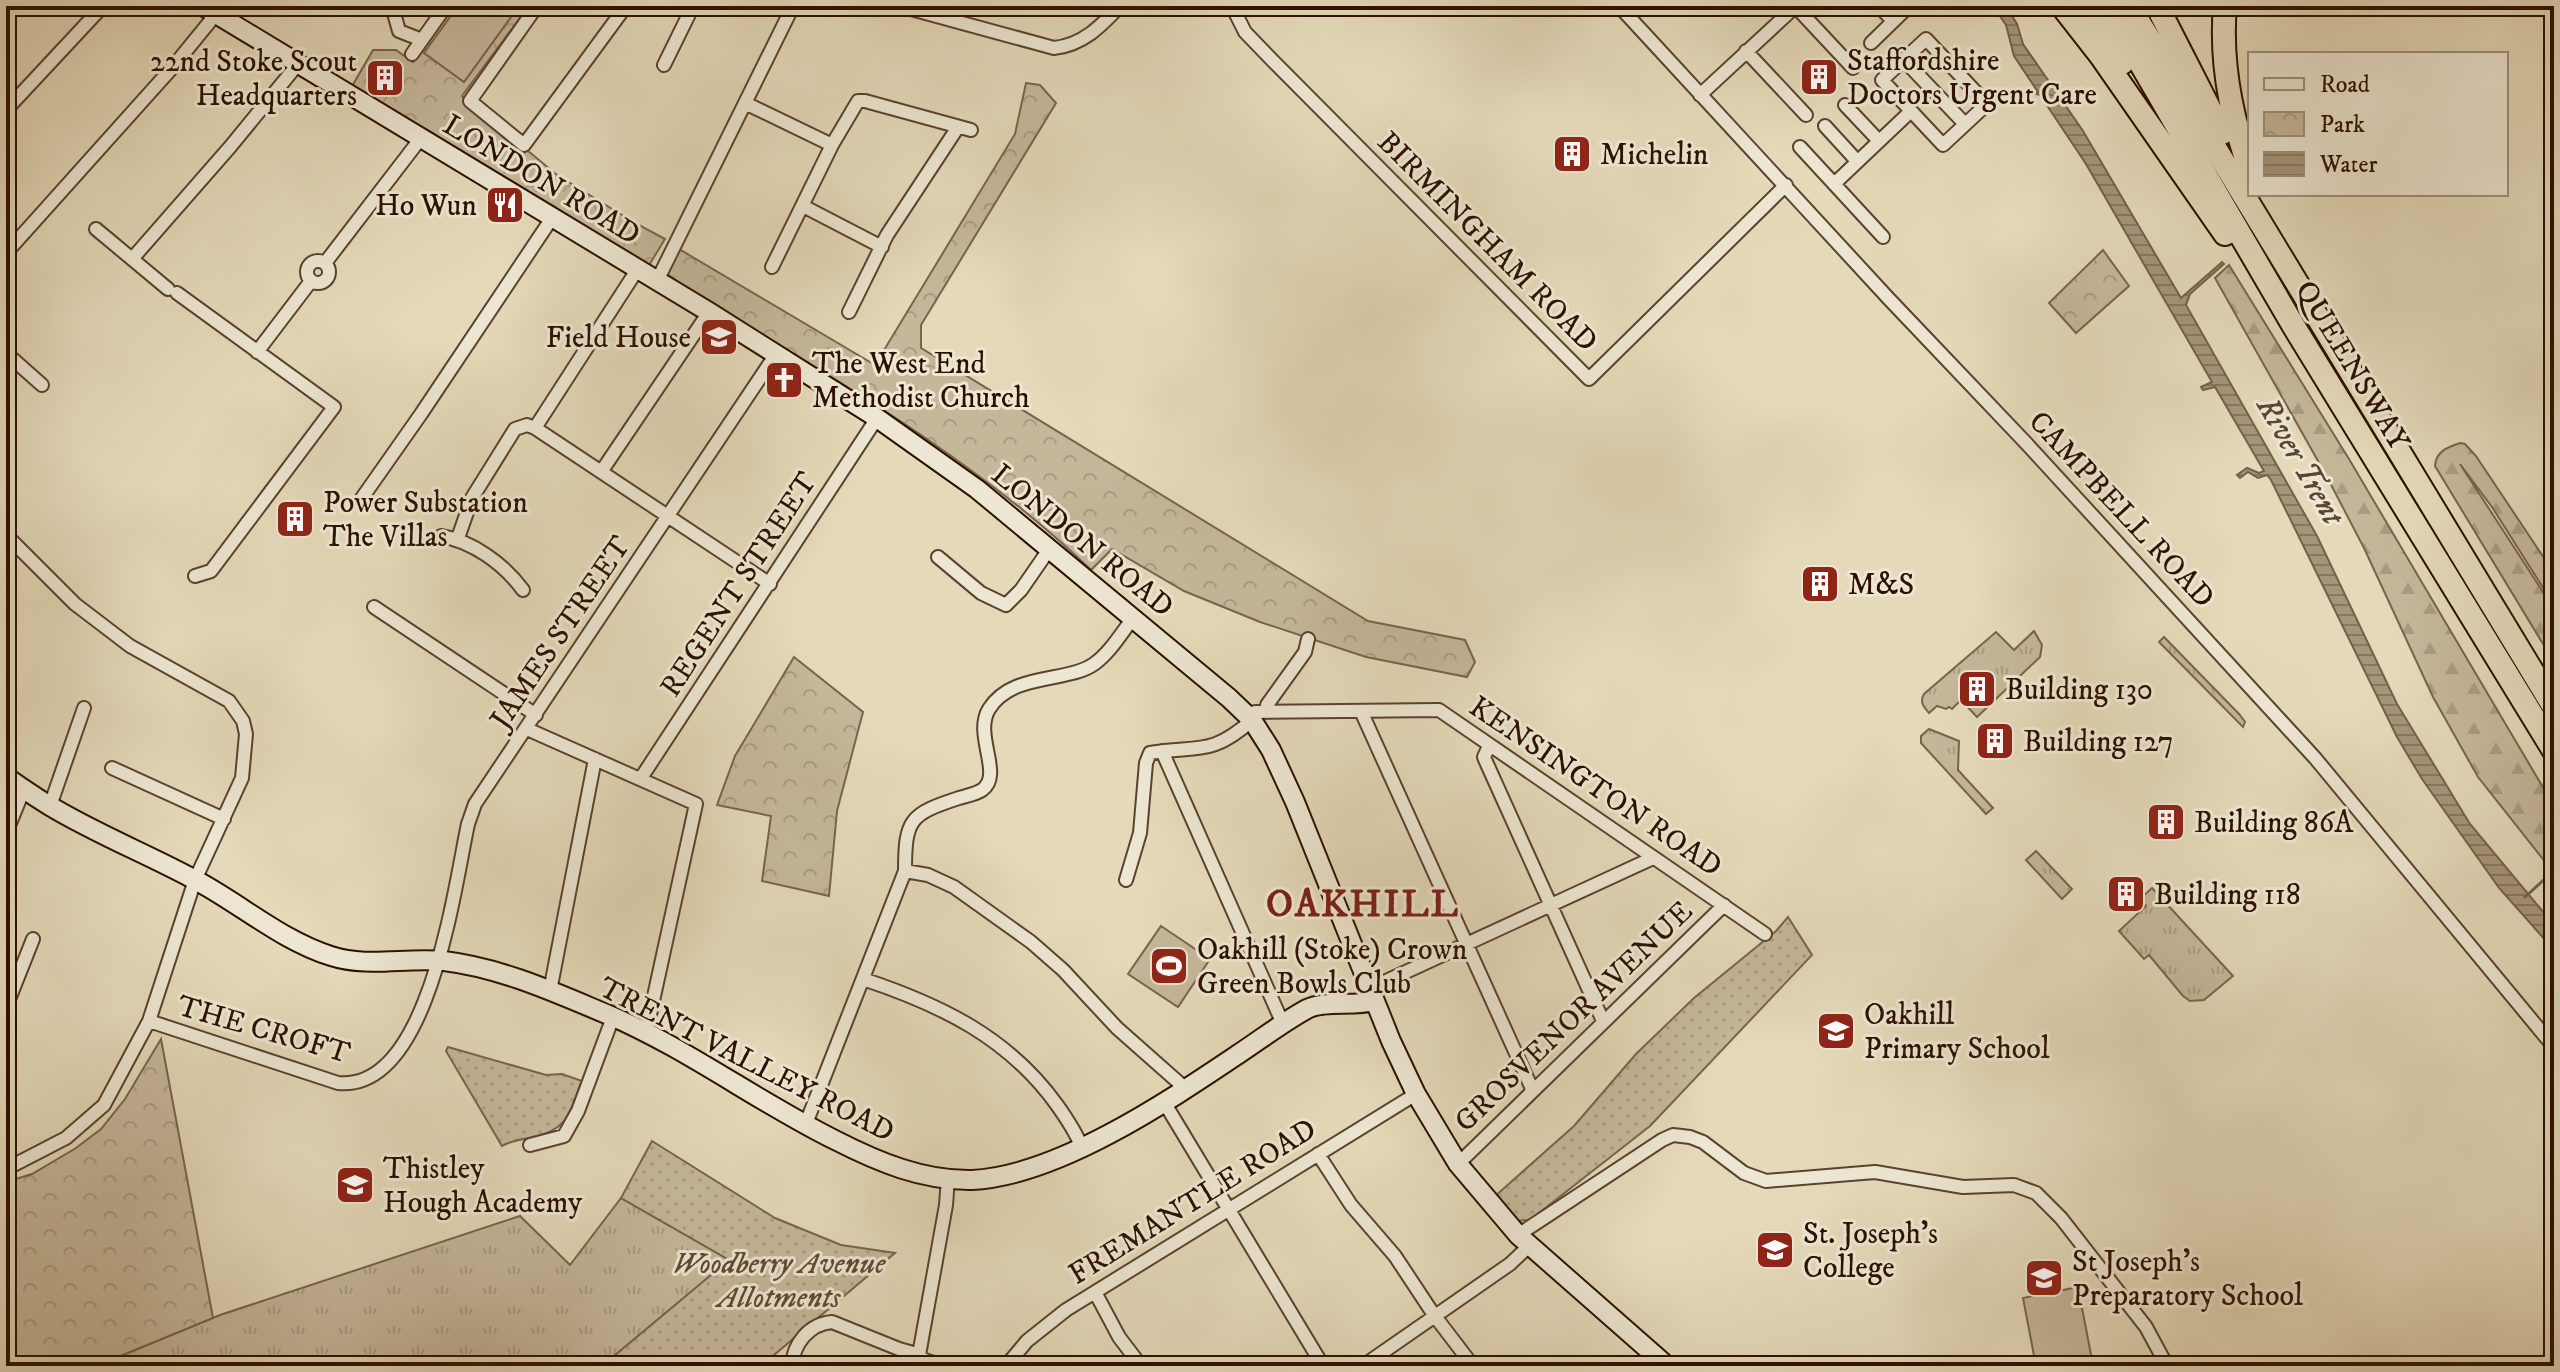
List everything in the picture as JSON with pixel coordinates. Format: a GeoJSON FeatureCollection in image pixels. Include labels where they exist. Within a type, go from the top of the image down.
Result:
{"type":"FeatureCollection","features":[{"type":"Feature","properties":{"kind":"highway"},"geometry":{"type":"LineString","coordinates":[[2062,6],[2293,325]]}},
{"type":"Feature","properties":{"kind":"highway"},"geometry":{"type":"LineString","coordinates":[[2088,6],[2216,222]]}},
{"type":"Feature","properties":{"kind":"highway","name":"QUEENSWAY"},"geometry":{"type":"LineString","coordinates":[[2107,6],[2293,325],[2554,751]]}},
{"type":"Feature","properties":{"kind":"highway","name":"QUEENSWAY"},"geometry":{"type":"LineString","coordinates":[[2129,6],[2554,707]]}},
{"type":"Feature","properties":{"kind":"highway"},"geometry":{"type":"LineString","coordinates":[[2157,6],[2248,182]]}},
{"type":"Feature","properties":{"kind":"highway"},"geometry":{"type":"LineString","coordinates":[[2225,6],[2224,53],[2229,99],[2248,164]]}},
{"type":"Feature","properties":{"kind":"highway"},"geometry":{"type":"LineString","coordinates":[[2255,196],[2320,320]]}},
{"type":"Feature","properties":{"kind":"highway"},"geometry":{"type":"LineString","coordinates":[[2262,196],[2320,320]]}},
{"type":"Feature","properties":{"kind":"main road","name":"LONDON ROAD"},"geometry":{"type":"LineString","coordinates":[[210,10],[709,312],[877,418],[977,489],[1229,698],[1255,716],[1295,802],[1416,1094],[1458,1164],[1524,1240],[1667,1366]]}},
{"type":"Feature","properties":{"kind":"main road","name":"TRENT VALLEY ROAD"},"geometry":{"type":"LineString","coordinates":[[6,777],[50,806],[195,880],[302,945],[361,962],[438,960],[480,966],[550,991],[646,1033],[805,1126],[903,1170],[948,1178],[972,1180],[1021,1171],[1082,1148],[1186,1089],[1311,1007],[1357,1006],[1372,994]]}},
{"type":"Feature","properties":{"kind":"street"},"geometry":{"type":"LineString","coordinates":[[6,110],[103,6]]}},
{"type":"Feature","properties":{"kind":"street"},"geometry":{"type":"LineString","coordinates":[[392,6],[399,31],[422,40]]}},
{"type":"Feature","properties":{"kind":"street"},"geometry":{"type":"LineString","coordinates":[[412,54],[446,6]]}},
{"type":"Feature","properties":{"kind":"street"},"geometry":{"type":"LineString","coordinates":[[537,6],[470,101],[524,145],[626,6]]}},
{"type":"Feature","properties":{"kind":"street"},"geometry":{"type":"LineString","coordinates":[[664,65],[693,6]]}},
{"type":"Feature","properties":{"kind":"street"},"geometry":{"type":"LineString","coordinates":[[657,281],[793,6]]}},
{"type":"Feature","properties":{"kind":"street"},"geometry":{"type":"LineString","coordinates":[[900,6],[1054,48],[1073,44],[1102,26],[1120,6]]}},
{"type":"Feature","properties":{"kind":"street","name":"BIRMINGHAM ROAD"},"geometry":{"type":"LineString","coordinates":[[1232,6],[1245,32],[1589,379],[1786,185]]}},
{"type":"Feature","properties":{"kind":"street","name":"CAMPBELL ROAD"},"geometry":{"type":"LineString","coordinates":[[1619,6],[2315,758],[2554,1047]]}},
{"type":"Feature","properties":{"kind":"street","name":"CAMPBELL ROAD"},"geometry":{"type":"LineString","coordinates":[[1628,6],[1635,22]]}},
{"type":"Feature","properties":{"kind":"street"},"geometry":{"type":"LineString","coordinates":[[1700,95],[1796,6],[1853,68]]}},
{"type":"Feature","properties":{"kind":"street"},"geometry":{"type":"LineString","coordinates":[[1879,6],[1893,21]]}},
{"type":"Feature","properties":{"kind":"street"},"geometry":{"type":"LineString","coordinates":[[1871,43],[1909,6]]}},
{"type":"Feature","properties":{"kind":"street"},"geometry":{"type":"LineString","coordinates":[[6,253],[172,68],[210,10]]}},
{"type":"Feature","properties":{"kind":"street"},"geometry":{"type":"LineString","coordinates":[[1926,39],[1987,104],[1943,145],[1882,80],[1904,60],[1926,39]]}},
{"type":"Feature","properties":{"kind":"street"},"geometry":{"type":"LineString","coordinates":[[1746,51],[1806,115]]}},
{"type":"Feature","properties":{"kind":"street"},"geometry":{"type":"LineString","coordinates":[[1904,60],[1965,124]]}},
{"type":"Feature","properties":{"kind":"street"},"geometry":{"type":"LineString","coordinates":[[132,259],[298,64]]}},
{"type":"Feature","properties":{"kind":"street"},"geometry":{"type":"LineString","coordinates":[[772,267],[832,145],[858,101],[964,128],[887,235],[849,312]]}},
{"type":"Feature","properties":{"kind":"street"},"geometry":{"type":"LineString","coordinates":[[745,103],[832,145]]}},
{"type":"Feature","properties":{"kind":"street"},"geometry":{"type":"LineString","coordinates":[[1845,105],[1879,141]]}},
{"type":"Feature","properties":{"kind":"street"},"geometry":{"type":"LineString","coordinates":[[1834,184],[1911,111]]}},
{"type":"Feature","properties":{"kind":"street"},"geometry":{"type":"LineString","coordinates":[[1825,126],[1857,161]]}},
{"type":"Feature","properties":{"kind":"street"},"geometry":{"type":"LineString","coordinates":[[257,352],[311,281],[322,283],[328,278],[329,270],[325,263],[421,138]]}},
{"type":"Feature","properties":{"kind":"street"},"geometry":{"type":"LineString","coordinates":[[1800,147],[1883,237]]}},
{"type":"Feature","properties":{"kind":"street"},"geometry":{"type":"LineString","coordinates":[[803,206],[882,247]]}},
{"type":"Feature","properties":{"kind":"street"},"geometry":{"type":"LineString","coordinates":[[362,498],[552,218]]}},
{"type":"Feature","properties":{"kind":"street"},"geometry":{"type":"LineString","coordinates":[[96,229],[172,291],[334,407],[211,571],[195,576]]}},
{"type":"Feature","properties":{"kind":"street"},"geometry":{"type":"LineString","coordinates":[[535,428],[637,270]]}},
{"type":"Feature","properties":{"kind":"street"},"geometry":{"type":"LineString","coordinates":[[601,472],[709,312]]}},
{"type":"Feature","properties":{"kind":"street"},"geometry":{"type":"LineString","coordinates":[[6,353],[42,385]]}},
{"type":"Feature","properties":{"kind":"street","name":"JAMES STREET"},"geometry":{"type":"LineString","coordinates":[[438,960],[475,804],[776,354]]}},
{"type":"Feature","properties":{"kind":"street","name":"REGENT STREET"},"geometry":{"type":"LineString","coordinates":[[641,778],[877,418]]}},
{"type":"Feature","properties":{"kind":"street"},"geometry":{"type":"LineString","coordinates":[[458,538],[472,498],[515,429],[527,425],[770,584]]}},
{"type":"Feature","properties":{"kind":"street"},"geometry":{"type":"LineString","coordinates":[[6,535],[75,604],[130,646],[229,701],[237,711],[246,734],[242,778],[195,880],[149,1021],[104,1105],[66,1138],[6,1169]]}},
{"type":"Feature","properties":{"kind":"street"},"geometry":{"type":"LineString","coordinates":[[441,536],[458,538],[522,582]]}},
{"type":"Feature","properties":{"kind":"street"},"geometry":{"type":"LineString","coordinates":[[938,557],[981,593],[1006,605],[1021,590],[1050,548]]}},
{"type":"Feature","properties":{"kind":"street"},"geometry":{"type":"LineString","coordinates":[[374,607],[536,715]]}},
{"type":"Feature","properties":{"kind":"street"},"geometry":{"type":"LineString","coordinates":[[805,1126],[905,871],[908,829],[916,816],[929,808],[982,791],[989,783],[990,763],[983,726],[988,710],[996,702],[1009,692],[1034,681],[1095,663],[1134,617]]}},
{"type":"Feature","properties":{"kind":"street"},"geometry":{"type":"LineString","coordinates":[[1126,880],[1140,833],[1150,753],[1216,745],[1237,733],[1267,705],[1305,652],[1308,639]]}},
{"type":"Feature","properties":{"kind":"street"},"geometry":{"type":"LineString","coordinates":[[50,806],[84,708]]}},
{"type":"Feature","properties":{"kind":"street","name":"KENSINGTON ROAD"},"geometry":{"type":"LineString","coordinates":[[1255,716],[1439,710],[1765,934]]}},
{"type":"Feature","properties":{"kind":"street"},"geometry":{"type":"LineString","coordinates":[[1361,711],[1533,1091]]}},
{"type":"Feature","properties":{"kind":"street"},"geometry":{"type":"LineString","coordinates":[[527,729],[696,804],[646,1033]]}},
{"type":"Feature","properties":{"kind":"street"},"geometry":{"type":"LineString","coordinates":[[1489,746],[1484,757],[1603,1021]]}},
{"type":"Feature","properties":{"kind":"street"},"geometry":{"type":"LineString","coordinates":[[1162,751],[1283,1024]]}},
{"type":"Feature","properties":{"kind":"street"},"geometry":{"type":"LineString","coordinates":[[550,991],[595,759]]}},
{"type":"Feature","properties":{"kind":"street"},"geometry":{"type":"LineString","coordinates":[[112,768],[224,819]]}},
{"type":"Feature","properties":{"kind":"street"},"geometry":{"type":"LineString","coordinates":[[6,833],[24,789]]}},
{"type":"Feature","properties":{"kind":"street"},"geometry":{"type":"LineString","coordinates":[[1372,994],[1465,944],[1653,858]]}},
{"type":"Feature","properties":{"kind":"street"},"geometry":{"type":"LineString","coordinates":[[905,871],[928,875],[954,887],[1031,942],[1063,970],[1117,1028],[1186,1089]]}},
{"type":"Feature","properties":{"kind":"street","name":"GROSVENOR AVENUE"},"geometry":{"type":"LineString","coordinates":[[1458,1164],[1724,905]]}},
{"type":"Feature","properties":{"kind":"street"},"geometry":{"type":"LineString","coordinates":[[6,1007],[33,939]]}},
{"type":"Feature","properties":{"kind":"street","name":"THE CROFT"},"geometry":{"type":"LineString","coordinates":[[149,1021],[338,1083],[365,1081],[398,1052],[410,1033],[424,1004],[438,960]]}},
{"type":"Feature","properties":{"kind":"street"},"geometry":{"type":"LineString","coordinates":[[863,979],[946,1012],[1014,1056],[1039,1081],[1077,1133],[1082,1148]]}},
{"type":"Feature","properties":{"kind":"street"},"geometry":{"type":"LineString","coordinates":[[530,1145],[564,1136],[578,1111],[613,1017]]}},
{"type":"Feature","properties":{"kind":"street","name":"FREMANTLE ROAD"},"geometry":{"type":"LineString","coordinates":[[1006,1366],[1046,1324],[1416,1094]]}},
{"type":"Feature","properties":{"kind":"street"},"geometry":{"type":"LineString","coordinates":[[1164,1102],[1323,1366]]}},
{"type":"Feature","properties":{"kind":"street"},"geometry":{"type":"LineString","coordinates":[[1363,1366],[1510,1264],[1524,1240],[1673,1135],[1703,1142],[1744,1173],[1766,1181],[1875,1172],[1963,1187],[2014,1185],[2036,1193],[2061,1218],[2146,1327],[2167,1366]]}},
{"type":"Feature","properties":{"kind":"street"},"geometry":{"type":"LineString","coordinates":[[1318,1154],[1351,1205],[1395,1256],[1473,1366]]}},
{"type":"Feature","properties":{"kind":"street"},"geometry":{"type":"LineString","coordinates":[[919,1359],[948,1178]]}},
{"type":"Feature","properties":{"kind":"street"},"geometry":{"type":"LineString","coordinates":[[1095,1292],[1119,1337],[1141,1366]]}},
{"type":"Feature","properties":{"kind":"street"},"geometry":{"type":"LineString","coordinates":[[792,1366],[792,1356],[802,1336],[822,1323],[832,1322],[943,1366]]}},
{"type":"Feature","properties":{"kind":"green space"},"geometry":{"type":"Polygon","coordinates":[[[454,6],[529,6],[462,96],[557,175],[665,239],[648,267],[351,88],[373,50],[396,50],[413,62],[454,6]]]}},
{"type":"Feature","properties":{"kind":"green space"},"geometry":{"type":"Polygon","coordinates":[[[458,6],[519,6],[464,82],[424,53],[458,6]]]}},
{"type":"Feature","properties":{"kind":"green space"},"geometry":{"type":"Polygon","coordinates":[[[1026,83],[1040,85],[1056,103],[921,325],[921,348],[1368,621],[1465,640],[1475,662],[1467,677],[1366,657],[1260,622],[1184,591],[1112,549],[1091,570],[1044,527],[941,449],[832,377],[667,276],[679,249],[875,365],[1015,134],[1026,83]]]}},
{"type":"Feature","properties":{"kind":"green space"},"geometry":{"type":"Polygon","coordinates":[[[2103,250],[2129,286],[2076,333],[2049,303],[2103,250]]]}},
{"type":"Feature","properties":{"kind":"green space"},"geometry":{"type":"Polygon","coordinates":[[[2229,265],[2349,459],[2554,806],[2554,873],[2478,777],[2433,697],[2364,548],[2215,278],[2229,265]]]}},
{"type":"Feature","properties":{"kind":"green space"},"geometry":{"type":"Polygon","coordinates":[[[2460,443],[2476,456],[2554,573],[2554,605],[2492,507],[2460,464],[2554,609],[2554,662],[2435,466],[2440,453],[2460,443]]]}},
{"type":"Feature","properties":{"kind":"green space"},"geometry":{"type":"Polygon","coordinates":[[[2034,631],[2042,645],[2040,657],[1977,717],[1961,700],[1952,709],[1937,706],[1929,713],[1925,709],[1922,702],[1924,694],[1996,632],[2014,650],[2034,631]]]}},
{"type":"Feature","properties":{"kind":"green space"},"geometry":{"type":"Polygon","coordinates":[[[2164,637],[2239,714],[2245,722],[2243,727],[2159,642],[2164,637]]]}},
{"type":"Feature","properties":{"kind":"green space"},"geometry":{"type":"Polygon","coordinates":[[[794,657],[863,712],[837,811],[829,896],[762,881],[771,816],[717,805],[735,756],[794,657]]]}},
{"type":"Feature","properties":{"kind":"green space"},"geometry":{"type":"Polygon","coordinates":[[[1929,729],[1959,741],[1958,770],[1993,808],[1986,814],[1921,743],[1921,736],[1929,729]]]}},
{"type":"Feature","properties":{"kind":"green space"},"geometry":{"type":"Polygon","coordinates":[[[2036,851],[2072,889],[2062,899],[2026,860],[2036,851]]]}},
{"type":"Feature","properties":{"kind":"green space"},"geometry":{"type":"Polygon","coordinates":[[[2152,888],[2233,976],[2204,1000],[2190,1001],[2183,996],[2149,955],[2144,959],[2119,931],[2146,906],[2140,899],[2152,888]]]}},
{"type":"Feature","properties":{"kind":"green space"},"geometry":{"type":"Polygon","coordinates":[[[1788,917],[1812,955],[1650,1126],[1530,1220],[1516,1221],[1493,1198],[1574,1126],[1636,1054],[1694,998],[1776,931],[1788,917]]]}},
{"type":"Feature","properties":{"kind":"green space","name":"Oakhill (Stoke) Crown Green Bowls Club"},"geometry":{"type":"Polygon","coordinates":[[[1161,926],[1210,959],[1178,1007],[1128,974],[1161,926]]]}},
{"type":"Feature","properties":{"kind":"green space"},"geometry":{"type":"Polygon","coordinates":[[[161,1039],[213,1318],[96,1366],[14,1366],[6,1325],[6,1182],[32,1174],[101,1129],[125,1099],[161,1039]]]}},
{"type":"Feature","properties":{"kind":"green space"},"geometry":{"type":"Polygon","coordinates":[[[448,1047],[546,1075],[562,1074],[582,1081],[562,1124],[546,1134],[502,1146],[446,1051],[448,1047]]]}},
{"type":"Feature","properties":{"kind":"green space","name":"Woodberry Avenue Allotments"},"geometry":{"type":"Polygon","coordinates":[[[652,1141],[775,1218],[841,1245],[895,1253],[761,1366],[602,1366],[729,1260],[621,1198],[652,1141]]]}},
{"type":"Feature","properties":{"kind":"green space"},"geometry":{"type":"Polygon","coordinates":[[[621,1198],[730,1260],[602,1366],[96,1366],[220,1315],[520,1216],[570,1265],[621,1198]]]}},
{"type":"Feature","properties":{"kind":"green space"},"geometry":{"type":"Polygon","coordinates":[[[2078,1287],[2092,1360],[2060,1366],[2036,1366],[2023,1298],[2078,1287]]]}},
{"type":"Feature","properties":{"kind":"water"},"geometry":{"type":"Polygon","coordinates":[[[1993,6],[2006,6],[2017,24],[2023,44],[2083,131],[2181,298],[2222,262],[2224,264],[2190,294],[2186,305],[2317,536],[2397,704],[2470,824],[2554,925],[2554,950],[2499,888],[2422,779],[2397,737],[2271,480],[2267,475],[2258,478],[2248,472],[2240,478],[2237,475],[2247,468],[2259,473],[2264,471],[2215,387],[2203,390],[2201,387],[2212,382],[2086,164],[2040,95],[2030,92],[2038,92],[2014,56],[2006,25],[1993,6]]]}},
{"type":"Feature","properties":{"kind":"waterway"},"geometry":{"type":"LineString","coordinates":[[2525,897],[2549,875]]}},
{"type":"Feature","properties":{"kind":"place","name":"Staffordshire Doctors Urgent Care"},"geometry":{"type":"Point","coordinates":[1819,77]}},
{"type":"Feature","properties":{"kind":"place","name":"22nd Stoke Scout Headquarters"},"geometry":{"type":"Point","coordinates":[385,78]}},
{"type":"Feature","properties":{"kind":"place","name":"Michelin"},"geometry":{"type":"Point","coordinates":[1572,154]}},
{"type":"Feature","properties":{"kind":"place","name":"Ho Wun"},"geometry":{"type":"Point","coordinates":[505,205]}},
{"type":"Feature","properties":{"kind":"place","name":"Field House"},"geometry":{"type":"Point","coordinates":[719,337]}},
{"type":"Feature","properties":{"kind":"place","name":"The West End Methodist Church"},"geometry":{"type":"Point","coordinates":[784,380]}},
{"type":"Feature","properties":{"kind":"place","name":"Power Substation The Villas"},"geometry":{"type":"Point","coordinates":[295,519]}},
{"type":"Feature","properties":{"kind":"place","name":"M&S"},"geometry":{"type":"Point","coordinates":[1820,584]}},
{"type":"Feature","properties":{"kind":"place","name":"Building 130"},"geometry":{"type":"Point","coordinates":[1977,689]}},
{"type":"Feature","properties":{"kind":"place","name":"Building 127"},"geometry":{"type":"Point","coordinates":[1995,741]}},
{"type":"Feature","properties":{"kind":"place","name":"Building 86A"},"geometry":{"type":"Point","coordinates":[2166,822]}},
{"type":"Feature","properties":{"kind":"place","name":"Building 118"},"geometry":{"type":"Point","coordinates":[2126,894]}},
{"type":"Feature","properties":{"kind":"place","name":"Oakhill (Stoke) Crown Green Bowls Club"},"geometry":{"type":"Point","coordinates":[1169,966]}},
{"type":"Feature","properties":{"kind":"place","name":"Oakhill Primary School"},"geometry":{"type":"Point","coordinates":[1836,1031]}},
{"type":"Feature","properties":{"kind":"place","name":"Thistley Hough Academy"},"geometry":{"type":"Point","coordinates":[355,1185]}},
{"type":"Feature","properties":{"kind":"place","name":"St. Joseph's College"},"geometry":{"type":"Point","coordinates":[1775,1250]}},
{"type":"Feature","properties":{"kind":"place","name":"St Joseph's Preparatory School"},"geometry":{"type":"Point","coordinates":[2044,1278]}},
{"type":"Feature","properties":{"kind":"district","name":"OAKHILL"},"geometry":{"type":"Point","coordinates":[1363,903]}},
{"type":"Feature","properties":{"kind":"water label","name":"River Trent"},"geometry":{"type":"Point","coordinates":[2301,460]}}]}
